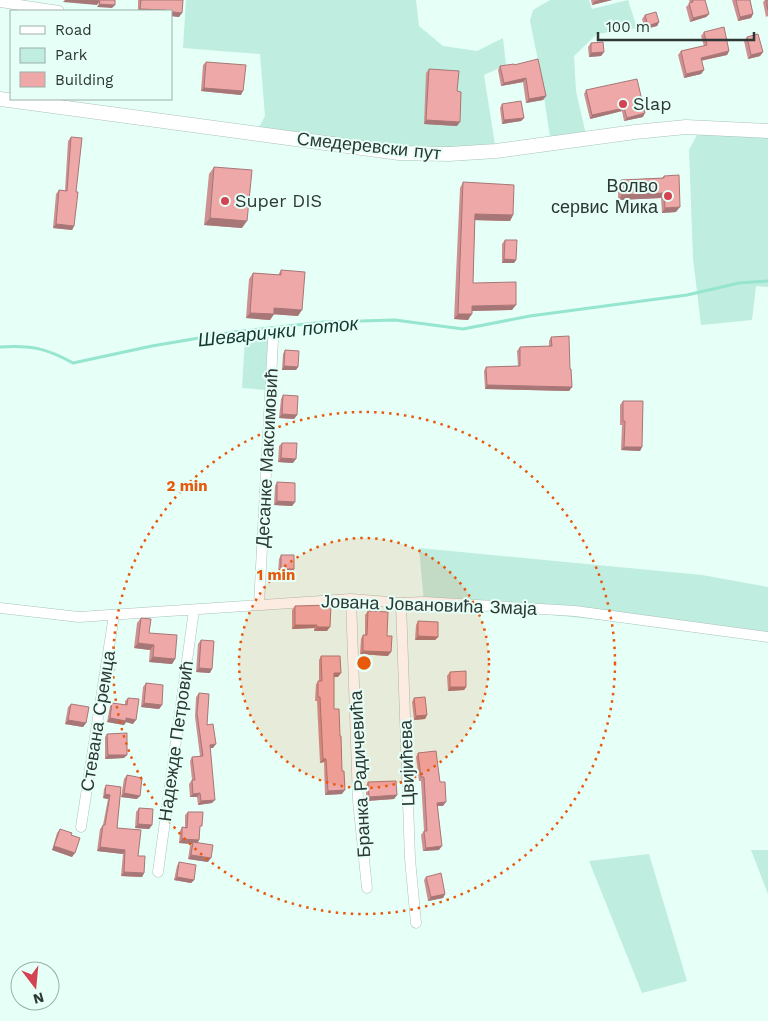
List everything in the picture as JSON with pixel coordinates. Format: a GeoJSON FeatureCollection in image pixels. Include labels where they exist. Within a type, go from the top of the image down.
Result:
{"type":"FeatureCollection","features":[{"type":"Feature","properties":{"kind":"main road","name":"Смедеревски пут"},"geometry":{"type":"LineString","coordinates":[[0,100],[398,153],[428,154],[496,151],[686,127],[768,131]]}},
{"type":"Feature","properties":{"kind":"street"},"geometry":{"type":"LineString","coordinates":[[0,2],[52,10]]}},
{"type":"Feature","properties":{"kind":"street","name":"Десанке Максимовић"},"geometry":{"type":"LineString","coordinates":[[259,606],[273,340]]}},
{"type":"Feature","properties":{"kind":"street","name":"Јована Јовановића Змаја"},"geometry":{"type":"LineString","coordinates":[[0,608],[71,616],[351,600],[441,603],[575,611],[768,637]]}},
{"type":"Feature","properties":{"kind":"street","name":"Бранка Радичевића"},"geometry":{"type":"LineString","coordinates":[[351,600],[358,800],[367,888]]}},
{"type":"Feature","properties":{"kind":"street","name":"Цвијићева"},"geometry":{"type":"LineString","coordinates":[[401,603],[410,859],[416,923]]}},
{"type":"Feature","properties":{"kind":"street","name":"Надежде Петровић"},"geometry":{"type":"LineString","coordinates":[[158,872],[194,610]]}},
{"type":"Feature","properties":{"kind":"street","name":"Стевана Сремца"},"geometry":{"type":"LineString","coordinates":[[81,827],[114,615]]}},
{"type":"Feature","properties":{"kind":"green space"},"geometry":{"type":"Polygon","coordinates":[[[186,0],[416,0],[419,26],[443,46],[477,51],[503,38],[506,65],[484,75],[496,151],[469,153],[256,133],[265,116],[260,54],[183,48],[186,0]]]}},
{"type":"Feature","properties":{"kind":"green space"},"geometry":{"type":"Polygon","coordinates":[[[550,0],[589,0],[592,9],[628,0],[637,28],[597,34],[574,56],[576,91],[587,139],[551,144],[540,70],[530,21],[533,10],[550,0]]]}},
{"type":"Feature","properties":{"kind":"green space"},"geometry":{"type":"Polygon","coordinates":[[[701,127],[768,131],[768,287],[756,286],[752,320],[701,325],[693,258],[689,150],[701,127]]]}},
{"type":"Feature","properties":{"kind":"green space"},"geometry":{"type":"Polygon","coordinates":[[[245,338],[270,339],[267,390],[242,388],[245,338]]]}},
{"type":"Feature","properties":{"kind":"green space"},"geometry":{"type":"Polygon","coordinates":[[[419,548],[702,575],[768,587],[768,637],[424,602],[419,548]]]}},
{"type":"Feature","properties":{"kind":"green space"},"geometry":{"type":"Polygon","coordinates":[[[751,850],[768,850],[768,894],[751,850]]]}},
{"type":"Feature","properties":{"kind":"green space"},"geometry":{"type":"Polygon","coordinates":[[[649,854],[687,981],[642,993],[589,861],[649,854]]]}},
{"type":"Feature","properties":{"kind":"building"},"geometry":{"type":"Polygon","coordinates":[[[86,0],[115,0],[115,5],[99,4],[100,1],[86,0]]]}},
{"type":"Feature","properties":{"kind":"building"},"geometry":{"type":"Polygon","coordinates":[[[141,0],[183,0],[182,13],[172,12],[172,10],[140,9],[141,0]]]}},
{"type":"Feature","properties":{"kind":"building"},"geometry":{"type":"Polygon","coordinates":[[[692,0],[705,0],[709,14],[693,18],[689,3],[693,2],[692,0]]]}},
{"type":"Feature","properties":{"kind":"building"},"geometry":{"type":"Polygon","coordinates":[[[736,0],[750,0],[753,14],[740,17],[736,0]]]}},
{"type":"Feature","properties":{"kind":"building"},"geometry":{"type":"Polygon","coordinates":[[[656,12],[659,22],[648,26],[645,15],[656,12]]]}},
{"type":"Feature","properties":{"kind":"building"},"geometry":{"type":"Polygon","coordinates":[[[724,27],[729,51],[701,58],[704,70],[686,74],[681,51],[707,45],[704,32],[724,27]]]}},
{"type":"Feature","properties":{"kind":"building"},"geometry":{"type":"Polygon","coordinates":[[[758,34],[763,52],[751,55],[747,37],[758,34]]]}},
{"type":"Feature","properties":{"kind":"building"},"geometry":{"type":"Polygon","coordinates":[[[603,42],[604,52],[591,53],[591,43],[603,42]]]}},
{"type":"Feature","properties":{"kind":"building"},"geometry":{"type":"Polygon","coordinates":[[[538,59],[546,96],[529,99],[526,78],[504,83],[500,66],[514,65],[538,59]]]}},
{"type":"Feature","properties":{"kind":"building"},"geometry":{"type":"Polygon","coordinates":[[[206,62],[246,65],[243,91],[204,88],[206,62]]]}},
{"type":"Feature","properties":{"kind":"building"},"geometry":{"type":"Polygon","coordinates":[[[429,69],[459,71],[457,91],[461,92],[460,122],[426,120],[429,69]]]}},
{"type":"Feature","properties":{"kind":"building"},"geometry":{"type":"Polygon","coordinates":[[[637,79],[645,113],[627,118],[624,108],[592,115],[586,90],[637,79]]]}},
{"type":"Feature","properties":{"kind":"building"},"geometry":{"type":"Polygon","coordinates":[[[521,101],[524,118],[504,120],[502,104],[521,101]]]}},
{"type":"Feature","properties":{"kind":"building"},"geometry":{"type":"Polygon","coordinates":[[[71,137],[82,138],[74,226],[56,224],[59,190],[67,191],[71,137]]]}},
{"type":"Feature","properties":{"kind":"building","name":"Super DIS"},"geometry":{"type":"Polygon","coordinates":[[[214,167],[252,170],[247,221],[210,218],[214,167]]]}},
{"type":"Feature","properties":{"kind":"building"},"geometry":{"type":"Polygon","coordinates":[[[679,175],[680,207],[665,208],[664,193],[622,195],[621,180],[664,178],[664,176],[679,175]]]}},
{"type":"Feature","properties":{"kind":"building"},"geometry":{"type":"Polygon","coordinates":[[[463,182],[514,185],[513,215],[475,214],[473,283],[516,282],[516,305],[472,306],[472,314],[458,314],[463,182]]]}},
{"type":"Feature","properties":{"kind":"building"},"geometry":{"type":"Polygon","coordinates":[[[505,240],[517,240],[516,260],[504,259],[505,240]]]}},
{"type":"Feature","properties":{"kind":"building"},"geometry":{"type":"Polygon","coordinates":[[[281,270],[305,272],[302,310],[274,308],[274,314],[250,313],[253,273],[281,275],[281,270]]]}},
{"type":"Feature","properties":{"kind":"building"},"geometry":{"type":"Polygon","coordinates":[[[569,336],[572,387],[487,385],[486,367],[520,366],[520,347],[552,346],[551,337],[569,336]]]}},
{"type":"Feature","properties":{"kind":"building"},"geometry":{"type":"Polygon","coordinates":[[[285,350],[299,351],[298,367],[284,366],[285,350]]]}},
{"type":"Feature","properties":{"kind":"building"},"geometry":{"type":"Polygon","coordinates":[[[283,395],[298,396],[297,415],[282,414],[283,395]]]}},
{"type":"Feature","properties":{"kind":"building"},"geometry":{"type":"Polygon","coordinates":[[[623,401],[643,401],[642,447],[624,447],[625,421],[623,421],[623,401]]]}},
{"type":"Feature","properties":{"kind":"building"},"geometry":{"type":"Polygon","coordinates":[[[282,443],[297,443],[296,459],[281,458],[282,443]]]}},
{"type":"Feature","properties":{"kind":"building"},"geometry":{"type":"Polygon","coordinates":[[[277,482],[295,483],[295,502],[277,501],[277,482]]]}},
{"type":"Feature","properties":{"kind":"building"},"geometry":{"type":"Polygon","coordinates":[[[281,555],[294,555],[294,569],[281,569],[281,555]]]}},
{"type":"Feature","properties":{"kind":"building"},"geometry":{"type":"Polygon","coordinates":[[[331,605],[330,627],[295,625],[295,606],[331,605]]]}},
{"type":"Feature","properties":{"kind":"building"},"geometry":{"type":"Polygon","coordinates":[[[368,611],[388,612],[387,636],[392,636],[391,652],[363,651],[363,635],[367,635],[368,611]]]}},
{"type":"Feature","properties":{"kind":"building"},"geometry":{"type":"Polygon","coordinates":[[[141,618],[151,619],[149,633],[177,635],[175,659],[153,657],[154,645],[138,643],[141,618]]]}},
{"type":"Feature","properties":{"kind":"building"},"geometry":{"type":"Polygon","coordinates":[[[418,621],[438,622],[438,637],[418,636],[418,621]]]}},
{"type":"Feature","properties":{"kind":"building"},"geometry":{"type":"Polygon","coordinates":[[[201,640],[214,641],[212,669],[199,668],[201,640]]]}},
{"type":"Feature","properties":{"kind":"building"},"geometry":{"type":"Polygon","coordinates":[[[321,656],[340,656],[341,673],[334,673],[334,709],[339,709],[342,771],[344,771],[345,790],[328,791],[326,759],[323,759],[320,697],[318,697],[318,681],[322,681],[321,656]]]}},
{"type":"Feature","properties":{"kind":"building"},"geometry":{"type":"Polygon","coordinates":[[[466,671],[466,687],[450,687],[450,672],[466,671]]]}},
{"type":"Feature","properties":{"kind":"building"},"geometry":{"type":"Polygon","coordinates":[[[146,683],[163,685],[162,705],[144,703],[146,683]]]}},
{"type":"Feature","properties":{"kind":"building"},"geometry":{"type":"Polygon","coordinates":[[[199,693],[209,694],[207,725],[213,724],[216,744],[210,745],[215,800],[201,801],[200,793],[193,794],[192,780],[195,780],[192,757],[203,756],[197,713],[199,693]]]}},
{"type":"Feature","properties":{"kind":"building"},"geometry":{"type":"Polygon","coordinates":[[[425,697],[427,715],[416,716],[414,698],[425,697]]]}},
{"type":"Feature","properties":{"kind":"building"},"geometry":{"type":"Polygon","coordinates":[[[128,698],[139,699],[136,720],[126,718],[126,721],[110,718],[112,703],[127,705],[128,698]]]}},
{"type":"Feature","properties":{"kind":"building"},"geometry":{"type":"Polygon","coordinates":[[[71,704],[89,707],[86,723],[68,720],[71,704]]]}},
{"type":"Feature","properties":{"kind":"building"},"geometry":{"type":"Polygon","coordinates":[[[127,733],[127,755],[108,755],[107,734],[127,733]]]}},
{"type":"Feature","properties":{"kind":"building"},"geometry":{"type":"Polygon","coordinates":[[[436,751],[440,782],[445,782],[446,802],[437,803],[442,846],[426,848],[424,831],[427,831],[424,777],[421,777],[418,753],[436,751]]]}},
{"type":"Feature","properties":{"kind":"building"},"geometry":{"type":"Polygon","coordinates":[[[127,775],[142,778],[140,796],[124,793],[127,775]]]}},
{"type":"Feature","properties":{"kind":"building"},"geometry":{"type":"Polygon","coordinates":[[[396,781],[397,795],[369,797],[368,782],[396,781]]]}},
{"type":"Feature","properties":{"kind":"building"},"geometry":{"type":"Polygon","coordinates":[[[106,785],[121,787],[117,828],[141,830],[138,856],[145,856],[144,873],[124,872],[125,850],[100,847],[110,795],[105,794],[106,785]]]}},
{"type":"Feature","properties":{"kind":"building"},"geometry":{"type":"Polygon","coordinates":[[[139,808],[153,809],[152,825],[138,824],[139,808]]]}},
{"type":"Feature","properties":{"kind":"building"},"geometry":{"type":"Polygon","coordinates":[[[188,812],[203,812],[199,840],[182,839],[182,827],[187,828],[188,812]]]}},
{"type":"Feature","properties":{"kind":"building"},"geometry":{"type":"Polygon","coordinates":[[[60,829],[80,838],[75,853],[54,846],[60,829]]]}},
{"type":"Feature","properties":{"kind":"building"},"geometry":{"type":"Polygon","coordinates":[[[193,842],[213,845],[211,858],[191,855],[193,842]]]}},
{"type":"Feature","properties":{"kind":"building"},"geometry":{"type":"Polygon","coordinates":[[[179,862],[196,865],[194,880],[177,877],[179,862]]]}},
{"type":"Feature","properties":{"kind":"building"},"geometry":{"type":"Polygon","coordinates":[[[441,873],[445,894],[431,897],[426,877],[441,873]]]}},
{"type":"Feature","properties":{"kind":"waterway","name":"Шеварички поток"},"geometry":{"type":"LineString","coordinates":[[0,347],[30,347],[55,354],[73,363],[152,346],[234,332],[324,322],[395,320],[463,329],[530,316],[687,295],[739,283],[768,281]]}},
{"type":"Feature","properties":{"kind":"place","name":"Slap"},"geometry":{"type":"Point","coordinates":[623,104]}},
{"type":"Feature","properties":{"kind":"place","name":"Волво сервис Мика"},"geometry":{"type":"Point","coordinates":[668,196]}},
{"type":"Feature","properties":{"kind":"place","name":"Super DIS"},"geometry":{"type":"Point","coordinates":[225,201]}}]}
